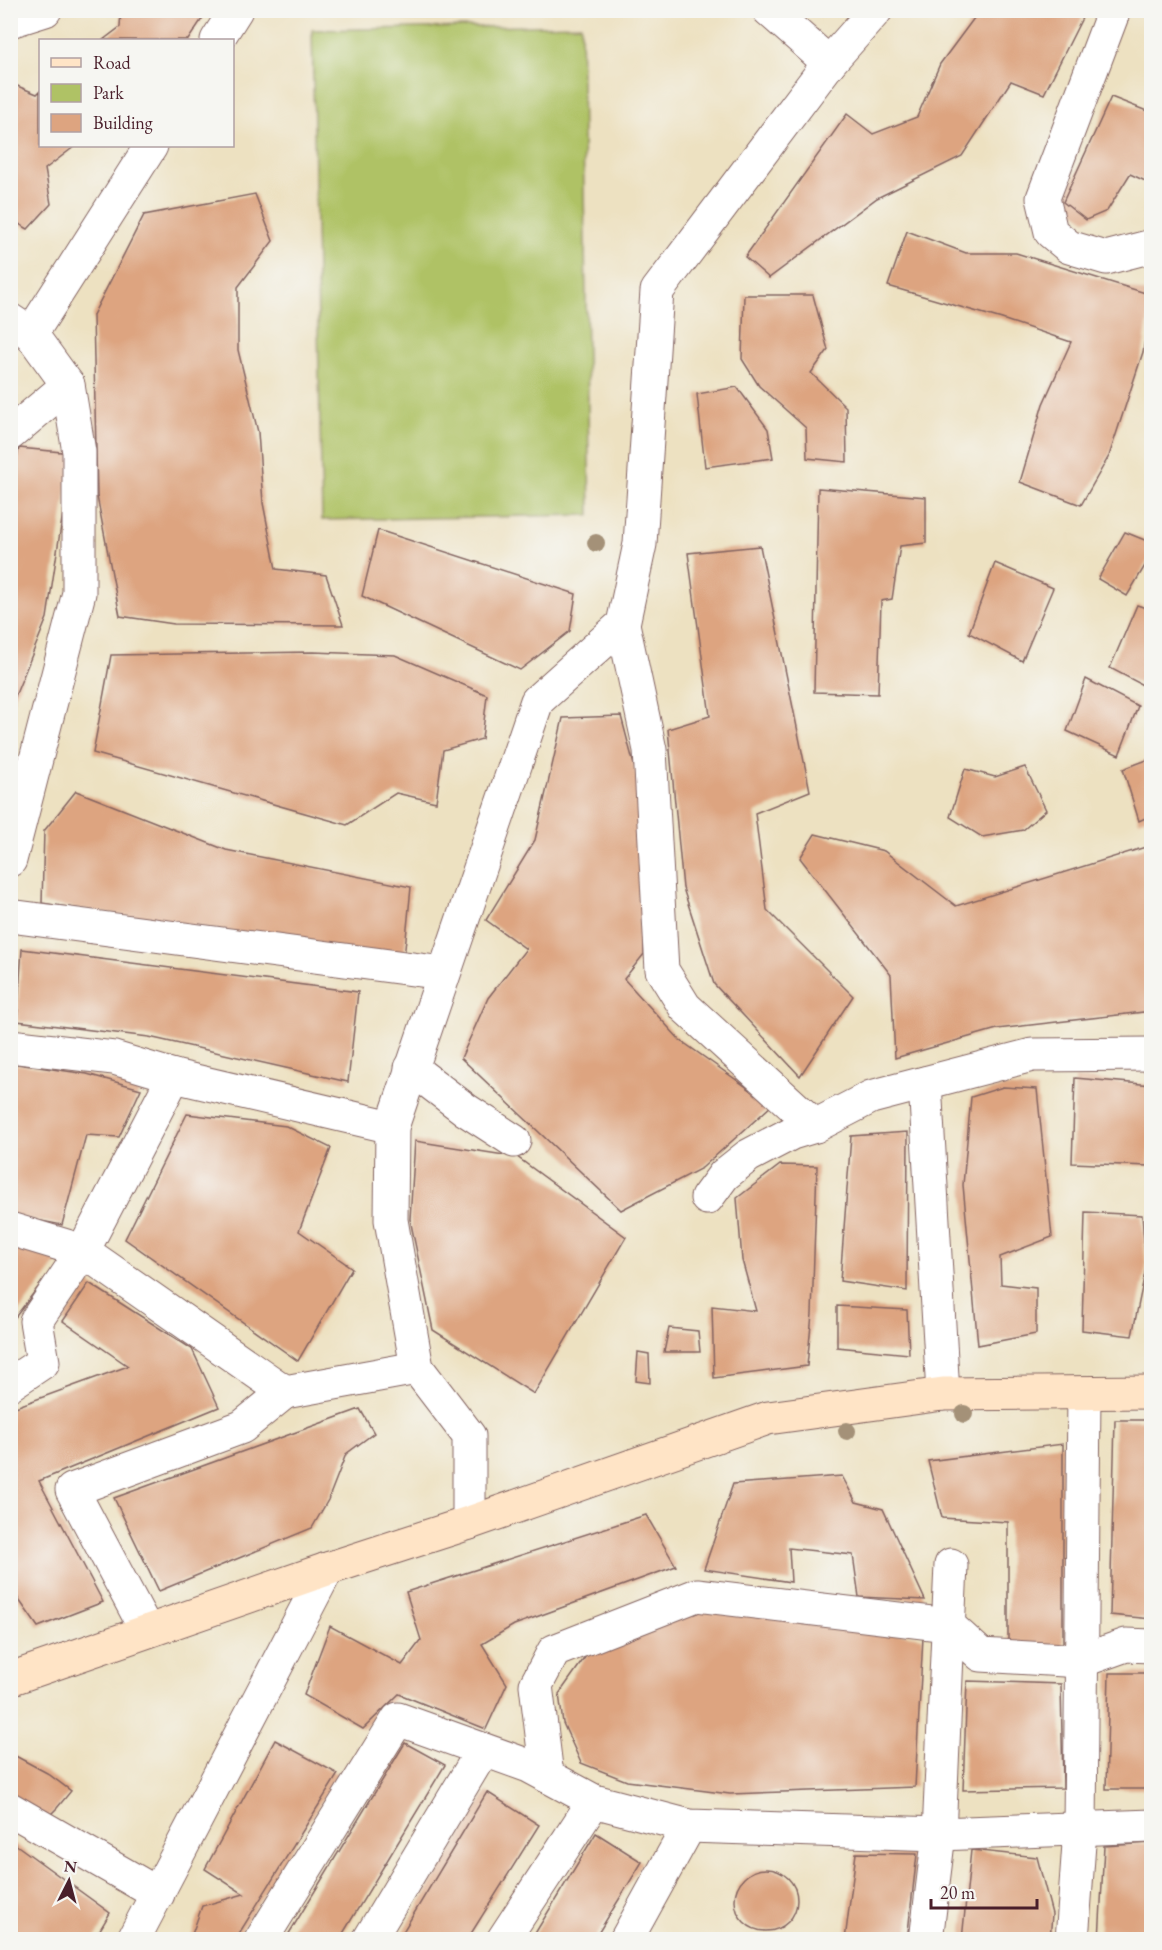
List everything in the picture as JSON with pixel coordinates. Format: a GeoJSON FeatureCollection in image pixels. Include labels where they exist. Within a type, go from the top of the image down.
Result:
{"type":"FeatureCollection","features":[{"type":"Feature","properties":{"kind":"street"},"geometry":{"type":"LineString","coordinates":[[10,21],[45,10]]}},
{"type":"Feature","properties":{"kind":"street"},"geometry":{"type":"LineString","coordinates":[[218,39],[236,10]]}},
{"type":"Feature","properties":{"kind":"street"},"geometry":{"type":"LineString","coordinates":[[769,10],[829,63]]}},
{"type":"Feature","properties":{"kind":"street"},"geometry":{"type":"LineString","coordinates":[[815,1126],[685,1007],[662,970],[650,750],[623,624],[640,544],[657,291],[829,63],[876,10]]}},
{"type":"Feature","properties":{"kind":"street"},"geometry":{"type":"LineString","coordinates":[[1114,10],[1044,198],[1051,232],[1069,248],[1106,258],[1151,251]]}},
{"type":"Feature","properties":{"kind":"street"},"geometry":{"type":"LineString","coordinates":[[10,860],[79,593],[79,452],[68,385],[21,327],[150,147]]}},
{"type":"Feature","properties":{"kind":"street"},"geometry":{"type":"LineString","coordinates":[[10,434],[68,385]]}},
{"type":"Feature","properties":{"kind":"street"},"geometry":{"type":"LineString","coordinates":[[470,1523],[469,1436],[417,1368],[391,1220],[392,1127],[537,701],[623,624]]}},
{"type":"Feature","properties":{"kind":"street"},"geometry":{"type":"LineString","coordinates":[[10,916],[443,973]]}},
{"type":"Feature","properties":{"kind":"street"},"geometry":{"type":"LineString","coordinates":[[10,1046],[114,1058],[174,1076],[392,1127]]}},
{"type":"Feature","properties":{"kind":"street"},"geometry":{"type":"LineString","coordinates":[[707,1198],[724,1175],[748,1156],[792,1133],[815,1126],[871,1097],[1032,1055],[1152,1054]]}},
{"type":"Feature","properties":{"kind":"street"},"geometry":{"type":"LineString","coordinates":[[411,1068],[466,1110],[514,1142]]}},
{"type":"Feature","properties":{"kind":"street"},"geometry":{"type":"LineString","coordinates":[[10,1384],[43,1362],[36,1321],[83,1251],[174,1076]]}},
{"type":"Feature","properties":{"kind":"street"},"geometry":{"type":"LineString","coordinates":[[925,1083],[943,1394]]}},
{"type":"Feature","properties":{"kind":"street"},"geometry":{"type":"LineString","coordinates":[[10,1229],[83,1251],[285,1392]]}},
{"type":"Feature","properties":{"kind":"street"},"geometry":{"type":"LineString","coordinates":[[147,1631],[72,1490],[242,1427],[285,1392],[417,1368]]}},
{"type":"Feature","properties":{"kind":"street"},"geometry":{"type":"LineString","coordinates":[[10,1679],[327,1569],[470,1523],[768,1418],[943,1394],[1152,1392]]}},
{"type":"Feature","properties":{"kind":"street"},"geometry":{"type":"LineString","coordinates":[[1072,1940],[1080,1830],[1084,1393]]}},
{"type":"Feature","properties":{"kind":"street"},"geometry":{"type":"LineString","coordinates":[[927,1940],[939,1834],[951,1565]]}},
{"type":"Feature","properties":{"kind":"street"},"geometry":{"type":"LineString","coordinates":[[133,1940],[327,1569]]}},
{"type":"Feature","properties":{"kind":"street"},"geometry":{"type":"LineString","coordinates":[[547,1776],[536,1685],[554,1651],[697,1595],[948,1625],[981,1655],[1081,1661],[1126,1646],[1152,1646]]}},
{"type":"Feature","properties":{"kind":"street"},"geometry":{"type":"LineString","coordinates":[[261,1940],[398,1719],[529,1766],[594,1800],[689,1826],[939,1834],[1152,1826]]}},
{"type":"Feature","properties":{"kind":"street"},"geometry":{"type":"LineString","coordinates":[[369,1940],[483,1750]]}},
{"type":"Feature","properties":{"kind":"street"},"geometry":{"type":"LineString","coordinates":[[503,1940],[594,1800]]}},
{"type":"Feature","properties":{"kind":"street"},"geometry":{"type":"LineString","coordinates":[[10,1809],[158,1894]]}},
{"type":"Feature","properties":{"kind":"street"},"geometry":{"type":"LineString","coordinates":[[626,1940],[689,1826]]}},
{"type":"Feature","properties":{"kind":"green space"},"geometry":{"type":"Polygon","coordinates":[[[581,25],[590,515],[322,520],[312,30],[581,25]]]}},
{"type":"Feature","properties":{"kind":"building"},"geometry":{"type":"Polygon","coordinates":[[[121,10],[208,10],[189,39],[104,39],[120,27],[121,10]]]}},
{"type":"Feature","properties":{"kind":"building"},"geometry":{"type":"Polygon","coordinates":[[[980,10],[1086,10],[1044,94],[1011,81],[962,156],[877,198],[769,278],[745,257],[847,114],[873,134],[917,117],[940,64],[980,10]]]}},
{"type":"Feature","properties":{"kind":"building"},"geometry":{"type":"Polygon","coordinates":[[[10,83],[37,94],[39,92],[39,147],[74,147],[45,169],[51,204],[28,229],[10,219],[10,83]]]}},
{"type":"Feature","properties":{"kind":"building"},"geometry":{"type":"Polygon","coordinates":[[[1111,97],[1152,113],[1152,184],[1130,174],[1107,211],[1086,220],[1063,202],[1111,97]]]}},
{"type":"Feature","properties":{"kind":"building"},"geometry":{"type":"Polygon","coordinates":[[[255,194],[273,241],[238,287],[238,350],[258,432],[263,503],[276,569],[326,575],[343,625],[174,624],[120,616],[97,496],[93,315],[144,215],[255,194]]]}},
{"type":"Feature","properties":{"kind":"building"},"geometry":{"type":"Polygon","coordinates":[[[907,231],[966,253],[1016,253],[1152,295],[1143,352],[1109,456],[1081,505],[1020,482],[1043,404],[1071,342],[1002,319],[888,286],[907,231]]]}},
{"type":"Feature","properties":{"kind":"building"},"geometry":{"type":"Polygon","coordinates":[[[744,295],[813,295],[828,350],[811,373],[846,407],[847,462],[807,458],[806,428],[759,386],[742,359],[744,295]]]}},
{"type":"Feature","properties":{"kind":"building"},"geometry":{"type":"Polygon","coordinates":[[[737,387],[768,429],[773,458],[705,467],[697,394],[737,387]]]}},
{"type":"Feature","properties":{"kind":"building"},"geometry":{"type":"Polygon","coordinates":[[[19,448],[72,453],[47,618],[11,706],[10,489],[19,448]]]}},
{"type":"Feature","properties":{"kind":"building"},"geometry":{"type":"Polygon","coordinates":[[[818,488],[926,497],[926,543],[900,546],[892,599],[881,601],[878,694],[814,692],[818,488]]]}},
{"type":"Feature","properties":{"kind":"building"},"geometry":{"type":"Polygon","coordinates":[[[378,530],[576,594],[570,631],[520,670],[362,596],[378,530]]]}},
{"type":"Feature","properties":{"kind":"building"},"geometry":{"type":"Polygon","coordinates":[[[1125,532],[1152,543],[1152,554],[1127,596],[1098,579],[1125,532]]]}},
{"type":"Feature","properties":{"kind":"building"},"geometry":{"type":"Polygon","coordinates":[[[760,546],[810,791],[755,813],[767,910],[853,996],[800,1076],[714,984],[683,888],[668,729],[710,716],[688,553],[760,546]]]}},
{"type":"Feature","properties":{"kind":"building"},"geometry":{"type":"Polygon","coordinates":[[[995,563],[1053,588],[1022,661],[969,633],[995,563]]]}},
{"type":"Feature","properties":{"kind":"building"},"geometry":{"type":"Polygon","coordinates":[[[1137,605],[1152,610],[1152,690],[1110,668],[1137,605]]]}},
{"type":"Feature","properties":{"kind":"building"},"geometry":{"type":"Polygon","coordinates":[[[313,652],[395,655],[487,695],[482,739],[443,750],[436,802],[396,793],[347,825],[93,753],[111,655],[313,652]]]}},
{"type":"Feature","properties":{"kind":"building"},"geometry":{"type":"Polygon","coordinates":[[[1086,679],[1138,706],[1119,755],[1067,731],[1086,679]]]}},
{"type":"Feature","properties":{"kind":"building"},"geometry":{"type":"Polygon","coordinates":[[[621,716],[643,799],[644,954],[624,979],[680,1040],[772,1105],[702,1168],[621,1210],[461,1058],[488,998],[526,949],[486,920],[535,840],[563,718],[621,716]]]}},
{"type":"Feature","properties":{"kind":"building"},"geometry":{"type":"Polygon","coordinates":[[[1152,758],[1152,815],[1139,821],[1123,769],[1152,758]]]}},
{"type":"Feature","properties":{"kind":"building"},"geometry":{"type":"Polygon","coordinates":[[[1025,767],[1046,810],[1023,830],[982,837],[950,817],[965,769],[995,777],[1025,767]]]}},
{"type":"Feature","properties":{"kind":"building"},"geometry":{"type":"Polygon","coordinates":[[[76,791],[226,850],[411,887],[404,959],[42,903],[44,831],[76,791]]]}},
{"type":"Feature","properties":{"kind":"building"},"geometry":{"type":"Polygon","coordinates":[[[815,834],[884,851],[956,906],[1152,845],[1152,1011],[997,1029],[895,1058],[891,975],[800,858],[815,834]]]}},
{"type":"Feature","properties":{"kind":"building"},"geometry":{"type":"Polygon","coordinates":[[[22,949],[358,992],[348,1082],[149,1037],[17,1021],[22,949]]]}},
{"type":"Feature","properties":{"kind":"building"},"geometry":{"type":"Polygon","coordinates":[[[10,1063],[87,1074],[141,1089],[119,1137],[86,1135],[62,1225],[10,1215],[10,1063]]]}},
{"type":"Feature","properties":{"kind":"building"},"geometry":{"type":"Polygon","coordinates":[[[1075,1078],[1152,1085],[1149,1166],[1072,1163],[1075,1078]]]}},
{"type":"Feature","properties":{"kind":"building"},"geometry":{"type":"Polygon","coordinates":[[[1003,1087],[1037,1089],[1052,1237],[1000,1257],[1001,1284],[1036,1288],[1036,1334],[978,1345],[963,1185],[971,1097],[1003,1087]]]}},
{"type":"Feature","properties":{"kind":"building"},"geometry":{"type":"Polygon","coordinates":[[[187,1114],[286,1126],[331,1148],[299,1231],[352,1268],[298,1361],[125,1239],[187,1114]]]}},
{"type":"Feature","properties":{"kind":"building"},"geometry":{"type":"Polygon","coordinates":[[[908,1132],[907,1291],[840,1281],[851,1136],[908,1132]]]}},
{"type":"Feature","properties":{"kind":"building"},"geometry":{"type":"Polygon","coordinates":[[[415,1141],[517,1157],[626,1237],[534,1394],[433,1330],[410,1219],[415,1141]]]}},
{"type":"Feature","properties":{"kind":"building"},"geometry":{"type":"Polygon","coordinates":[[[780,1165],[817,1166],[812,1314],[807,1366],[714,1378],[712,1306],[756,1311],[742,1260],[737,1198],[780,1165]]]}},
{"type":"Feature","properties":{"kind":"building"},"geometry":{"type":"Polygon","coordinates":[[[1085,1212],[1142,1215],[1146,1268],[1132,1336],[1082,1330],[1085,1212]]]}},
{"type":"Feature","properties":{"kind":"building"},"geometry":{"type":"Polygon","coordinates":[[[10,1243],[58,1261],[10,1324],[10,1243]]]}},
{"type":"Feature","properties":{"kind":"building"},"geometry":{"type":"Polygon","coordinates":[[[89,1283],[192,1349],[219,1407],[39,1481],[103,1602],[38,1627],[10,1587],[10,1409],[128,1366],[63,1321],[89,1283]]]}},
{"type":"Feature","properties":{"kind":"building"},"geometry":{"type":"Polygon","coordinates":[[[837,1306],[907,1310],[909,1354],[837,1347],[837,1306]]]}},
{"type":"Feature","properties":{"kind":"building"},"geometry":{"type":"Polygon","coordinates":[[[669,1328],[698,1331],[700,1352],[664,1352],[669,1328]]]}},
{"type":"Feature","properties":{"kind":"building"},"geometry":{"type":"Polygon","coordinates":[[[638,1352],[649,1354],[650,1383],[636,1381],[638,1352]]]}},
{"type":"Feature","properties":{"kind":"building"},"geometry":{"type":"Polygon","coordinates":[[[360,1409],[374,1433],[346,1454],[328,1500],[312,1528],[159,1591],[114,1498],[360,1409]]]}},
{"type":"Feature","properties":{"kind":"building"},"geometry":{"type":"Polygon","coordinates":[[[1115,1420],[1152,1420],[1152,1619],[1110,1615],[1115,1420]]]}},
{"type":"Feature","properties":{"kind":"building"},"geometry":{"type":"Polygon","coordinates":[[[1063,1444],[1063,1650],[1008,1644],[1008,1522],[942,1518],[928,1461],[1063,1444]]]}},
{"type":"Feature","properties":{"kind":"building"},"geometry":{"type":"Polygon","coordinates":[[[842,1476],[856,1502],[883,1509],[925,1600],[859,1597],[853,1555],[789,1548],[791,1582],[704,1569],[733,1484],[842,1476]]]}},
{"type":"Feature","properties":{"kind":"building"},"geometry":{"type":"Polygon","coordinates":[[[646,1515],[676,1566],[514,1625],[482,1644],[507,1684],[486,1729],[399,1694],[363,1729],[304,1695],[330,1626],[402,1665],[421,1640],[406,1592],[646,1515]]]}},
{"type":"Feature","properties":{"kind":"building"},"geometry":{"type":"Polygon","coordinates":[[[718,1606],[923,1637],[915,1787],[730,1794],[627,1781],[581,1763],[563,1723],[559,1694],[593,1646],[718,1606]]]}},
{"type":"Feature","properties":{"kind":"building"},"geometry":{"type":"Polygon","coordinates":[[[1109,1673],[1152,1673],[1152,1789],[1106,1789],[1109,1673]]]}},
{"type":"Feature","properties":{"kind":"building"},"geometry":{"type":"Polygon","coordinates":[[[967,1681],[1061,1684],[1063,1788],[963,1790],[967,1681]]]}},
{"type":"Feature","properties":{"kind":"building"},"geometry":{"type":"Polygon","coordinates":[[[275,1740],[338,1774],[235,1940],[190,1940],[202,1906],[244,1894],[205,1869],[275,1740]]]}},
{"type":"Feature","properties":{"kind":"building"},"geometry":{"type":"Polygon","coordinates":[[[405,1743],[445,1765],[339,1940],[285,1940],[405,1743]]]}},
{"type":"Feature","properties":{"kind":"building"},"geometry":{"type":"Polygon","coordinates":[[[10,1753],[47,1773],[71,1791],[46,1819],[10,1796],[10,1753]]]}},
{"type":"Feature","properties":{"kind":"building"},"geometry":{"type":"Polygon","coordinates":[[[487,1792],[539,1825],[467,1940],[398,1940],[487,1792]]]}},
{"type":"Feature","properties":{"kind":"building"},"geometry":{"type":"Polygon","coordinates":[[[596,1833],[642,1862],[594,1940],[531,1940],[596,1833]]]}},
{"type":"Feature","properties":{"kind":"building"},"geometry":{"type":"Polygon","coordinates":[[[1152,1843],[1152,1940],[1099,1940],[1104,1846],[1152,1843]]]}},
{"type":"Feature","properties":{"kind":"building"},"geometry":{"type":"Polygon","coordinates":[[[15,1844],[110,1913],[94,1940],[10,1940],[10,1846],[15,1844]]]}},
{"type":"Feature","properties":{"kind":"building"},"geometry":{"type":"Polygon","coordinates":[[[971,1850],[1037,1857],[1052,1914],[1050,1940],[962,1940],[971,1850]]]}},
{"type":"Feature","properties":{"kind":"building"},"geometry":{"type":"Polygon","coordinates":[[[856,1853],[917,1854],[907,1940],[845,1940],[856,1853]]]}},
{"type":"Feature","properties":{"kind":"building"},"geometry":{"type":"Polygon","coordinates":[[[766,1869],[778,1871],[788,1878],[795,1888],[797,1900],[795,1912],[788,1922],[778,1929],[766,1931],[754,1929],[744,1922],[737,1912],[735,1900],[737,1888],[744,1878],[754,1871],[766,1869]]]}}]}
